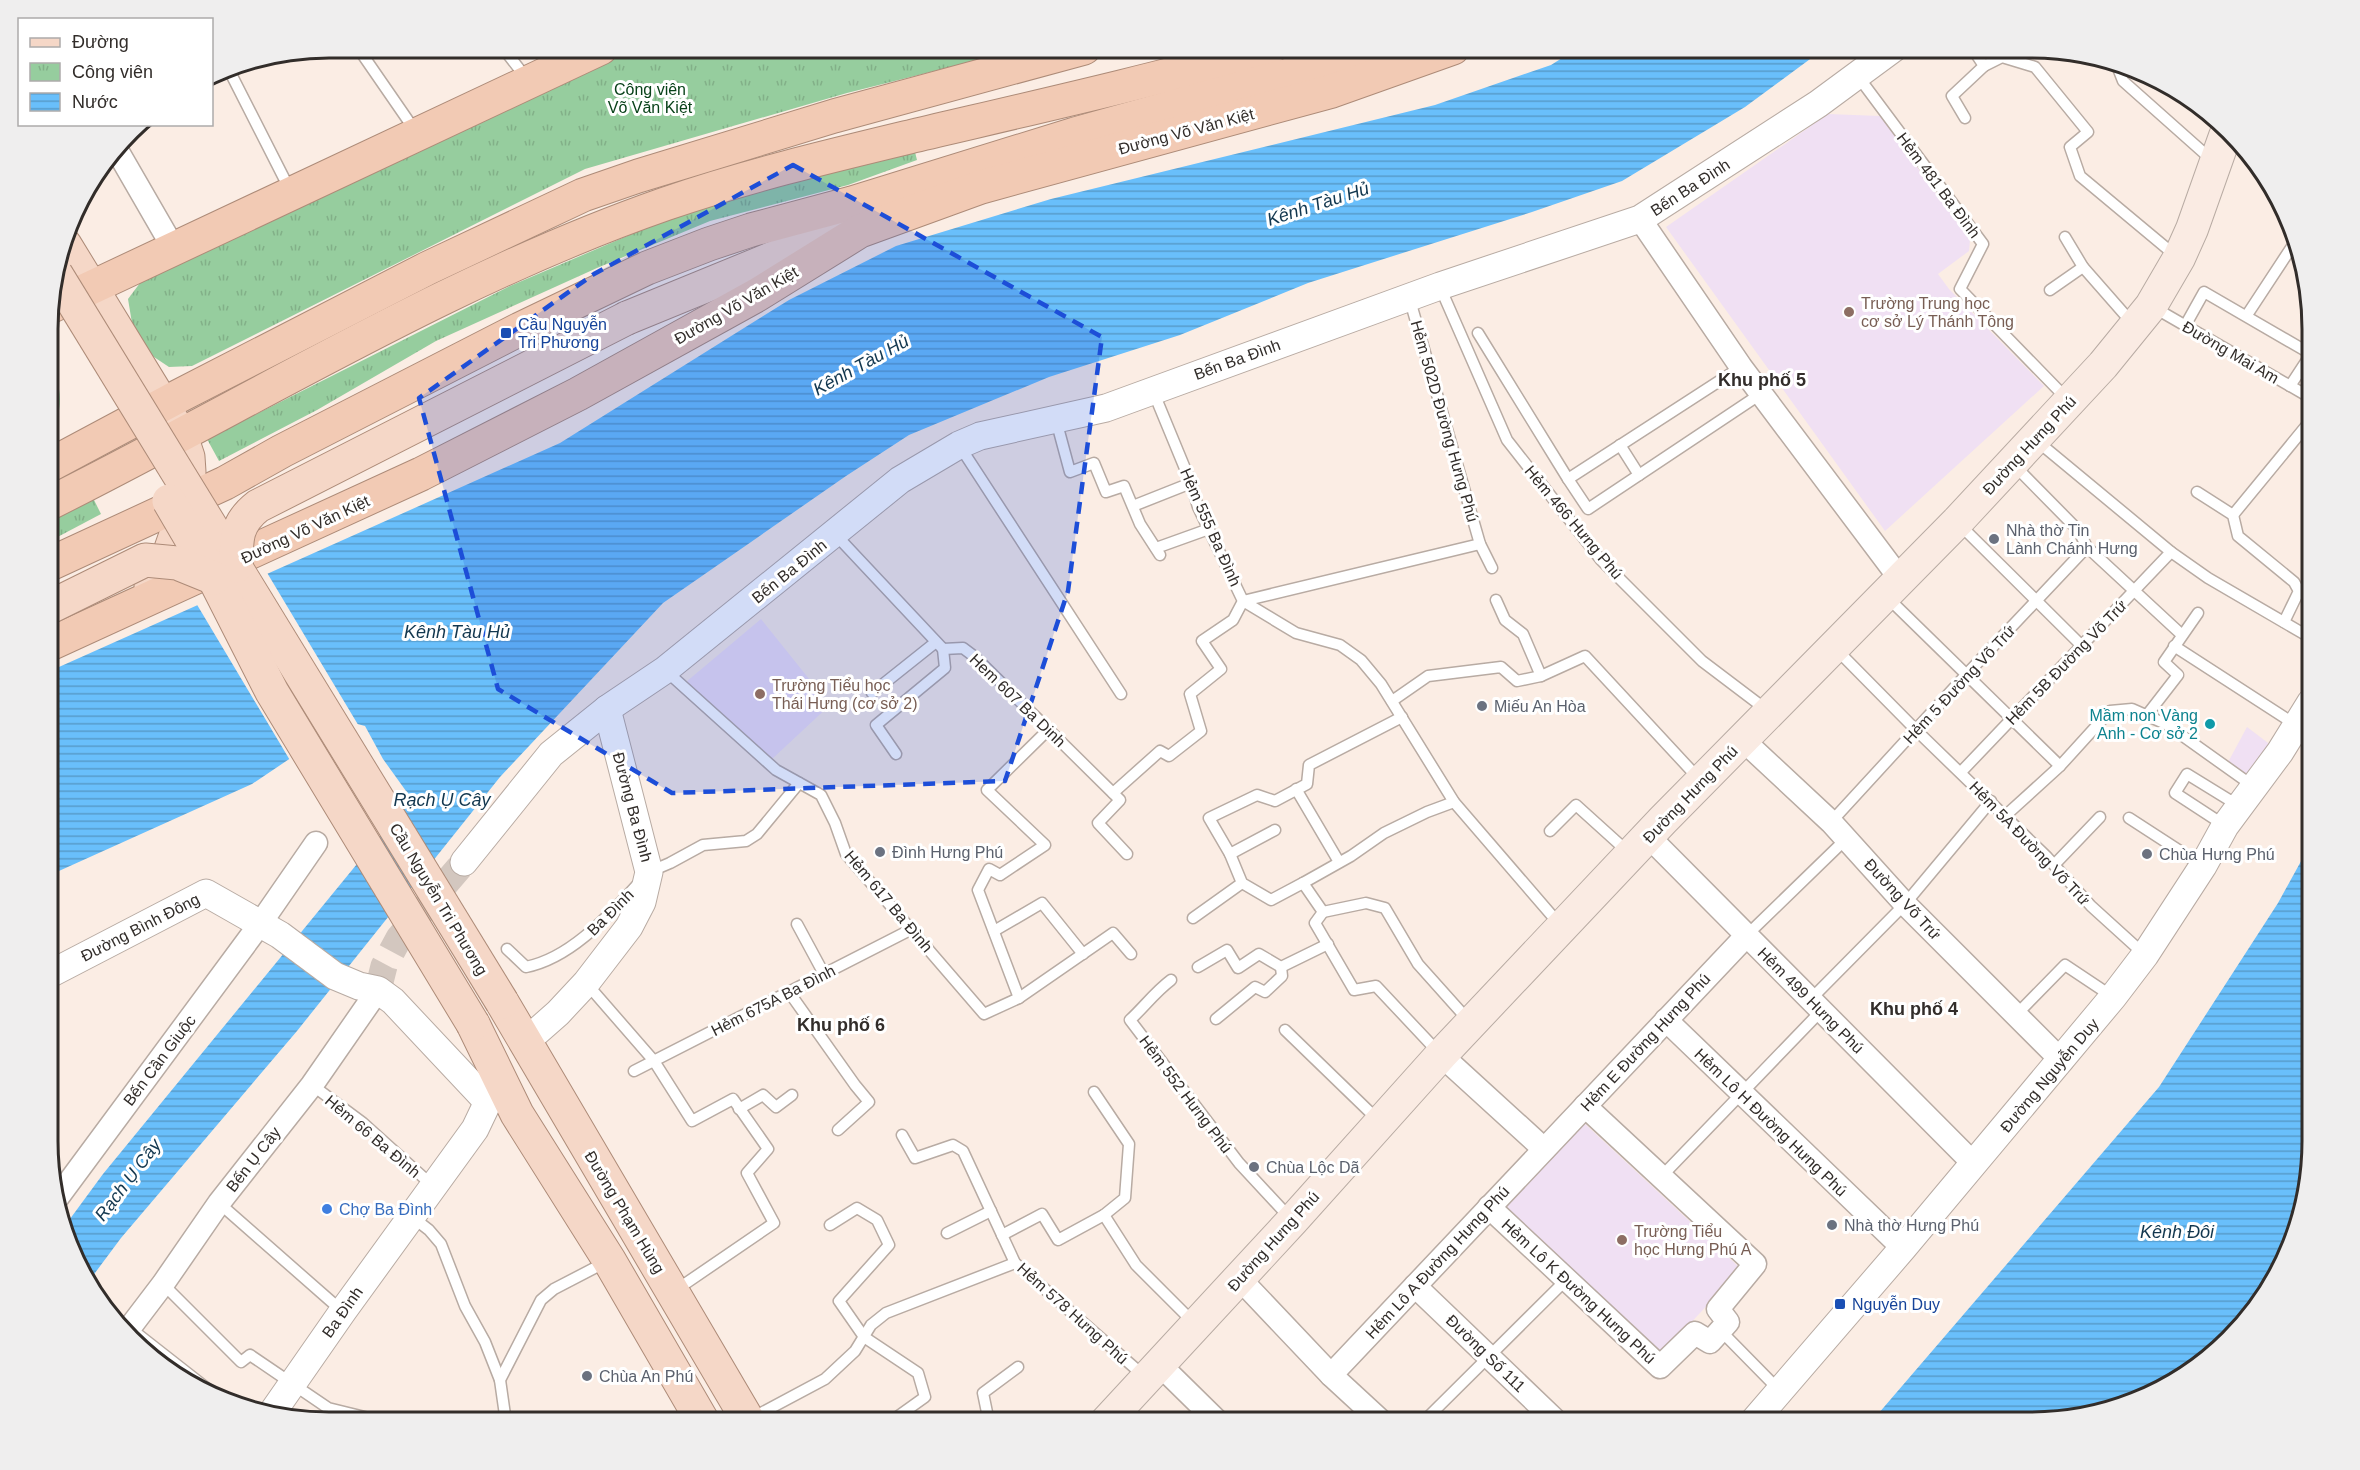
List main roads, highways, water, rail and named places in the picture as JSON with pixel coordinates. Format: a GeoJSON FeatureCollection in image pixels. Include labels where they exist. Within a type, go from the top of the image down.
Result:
{"type":"FeatureCollection","features":[{"type":"Feature","properties":{"kind":"highway"},"geometry":{"type":"LineString","coordinates":[[60,302],[580,58]]}},
{"type":"Feature","properties":{"kind":"highway"},"geometry":{"type":"LineString","coordinates":[[58,461],[428,268],[592,192],[834,116],[1047,58]]}},
{"type":"Feature","properties":{"kind":"highway"},"geometry":{"type":"LineString","coordinates":[[58,499],[328,357],[558,244],[666,203],[836,155],[1234,58]]}},
{"type":"Feature","properties":{"kind":"highway","name":"Đường Võ Văn Kiệt"},"geometry":{"type":"LineString","coordinates":[[58,560],[225,483],[282,451],[520,329],[647,268],[751,230],[852,203],[1075,134],[1346,58]]}},
{"type":"Feature","properties":{"kind":"highway","name":"Đường Võ Văn Kiệt"},"geometry":{"type":"LineString","coordinates":[[58,640],[421,474],[568,399],[757,295],[860,231],[981,187],[1332,91],[1425,58]]}},
{"type":"Feature","properties":{"kind":"highway"},"geometry":{"type":"LineString","coordinates":[[981,187],[1075,134]]}},
{"type":"Feature","properties":{"kind":"main road","name":"Đường Hưng Phú"},"geometry":{"type":"LineString","coordinates":[[1121,1412],[1153,1372],[1471,1023],[1639,845],[1893,588],[2070,402],[2143,316],[2179,258],[2220,150]]}},
{"type":"Feature","properties":{"kind":"main road"},"geometry":{"type":"LineString","coordinates":[[58,603],[145,560],[225,572],[245,515],[283,492],[627,318],[810,243],[860,231]]}},
{"type":"Feature","properties":{"kind":"main road"},"geometry":{"type":"LineString","coordinates":[[70,253],[181,436],[189,465],[180,523],[164,570],[131,608]]}},
{"type":"Feature","properties":{"kind":"main road","name":"Cầu Nguyễn Tri Phương"},"geometry":{"type":"LineString","coordinates":[[62,285],[225,572],[273,692],[473,1024],[493,1089],[517,1114],[609,1260],[697,1412]]}},
{"type":"Feature","properties":{"kind":"main road","name":"Cầu Nguyễn Tri Phương"},"geometry":{"type":"LineString","coordinates":[[59,320],[225,572],[502,1002]]}},
{"type":"Feature","properties":{"kind":"main road","name":"Đường Phạm Hùng"},"geometry":{"type":"LineString","coordinates":[[502,1002],[743,1412]]}},
{"type":"Feature","properties":{"kind":"water","name":"Kênh Tàu Hủ"},"geometry":{"type":"Polygon","coordinates":[[[1562,58],[1811,58],[1745,107],[1622,181],[1308,283],[1180,335],[1049,377],[909,435],[663,603],[500,777],[297,1031],[121,1238],[94,1274],[86,1261],[70,1219],[103,1174],[411,798],[383,759],[365,726],[346,721],[252,784],[58,871],[58,667],[560,443],[789,300],[896,246],[1051,199],[1435,105],[1551,65],[1562,58]]]}},
{"type":"Feature","properties":{"kind":"water","name":"Kênh Đôi"},"geometry":{"type":"Polygon","coordinates":[[[2302,859],[2302,1141],[2299,1176],[2292,1211],[2281,1244],[2274,1261],[2246,1306],[2196,1356],[2181,1366],[2151,1384],[2101,1402],[2066,1409],[2031,1412],[1880,1412],[2159,1087],[2278,903],[2302,859]]]}},
{"type":"Feature","properties":{"kind":"tunnel"},"geometry":{"type":"LineString","coordinates":[[378,990],[384,966],[399,938],[464,862]]}},
{"type":"Feature","properties":{"kind":"place","name":"Trường Trung học cơ sở Lý Thánh Tông"},"geometry":{"type":"Point","coordinates":[1849,312]}},
{"type":"Feature","properties":{"kind":"place","name":"Cầu Nguyễn Tri Phương"},"geometry":{"type":"Point","coordinates":[506,333]}},
{"type":"Feature","properties":{"kind":"place","name":"Nhà thờ Tin Lành Chánh Hưng"},"geometry":{"type":"Point","coordinates":[1994,539]}},
{"type":"Feature","properties":{"kind":"place","name":"Trường Tiểu học Thái Hưng (cơ sở 2)"},"geometry":{"type":"Point","coordinates":[760,694]}},
{"type":"Feature","properties":{"kind":"place","name":"Miếu An Hòa"},"geometry":{"type":"Point","coordinates":[1482,706]}},
{"type":"Feature","properties":{"kind":"place","name":"Mầm non Vàng Anh - Cơ sở 2"},"geometry":{"type":"Point","coordinates":[2210,724]}},
{"type":"Feature","properties":{"kind":"place","name":"Đình Hưng Phú"},"geometry":{"type":"Point","coordinates":[880,852]}},
{"type":"Feature","properties":{"kind":"place","name":"Chùa Hưng Phú"},"geometry":{"type":"Point","coordinates":[2147,854]}},
{"type":"Feature","properties":{"kind":"place","name":"Chùa Lộc Dã"},"geometry":{"type":"Point","coordinates":[1254,1167]}},
{"type":"Feature","properties":{"kind":"place","name":"Chợ Ba Đình"},"geometry":{"type":"Point","coordinates":[327,1209]}},
{"type":"Feature","properties":{"kind":"place","name":"Nhà thờ Hưng Phú"},"geometry":{"type":"Point","coordinates":[1832,1225]}},
{"type":"Feature","properties":{"kind":"place","name":"Trường Tiểu học Hưng Phú A"},"geometry":{"type":"Point","coordinates":[1622,1240]}},
{"type":"Feature","properties":{"kind":"place","name":"Nguyễn Duy"},"geometry":{"type":"Point","coordinates":[1840,1304]}},
{"type":"Feature","properties":{"kind":"place","name":"Chùa An Phú"},"geometry":{"type":"Point","coordinates":[587,1376]}},
{"type":"Feature","properties":{"kind":"district","name":"Khu phố 5"},"geometry":{"type":"Point","coordinates":[1762,380]}},
{"type":"Feature","properties":{"kind":"district","name":"Khu phố 4"},"geometry":{"type":"Point","coordinates":[1914,1009]}},
{"type":"Feature","properties":{"kind":"district","name":"Khu phố 6"},"geometry":{"type":"Point","coordinates":[841,1025]}},
{"type":"Feature","properties":{"kind":"park label","name":"Công viên Võ Văn Kiệt"},"geometry":{"type":"Point","coordinates":[650,98]}},
{"type":"Feature","properties":{"kind":"water label","name":"Rạch Ụ Cây"},"geometry":{"type":"Point","coordinates":[442,800]}},
{"type":"Feature","properties":{"kind":"water label","name":"Rạch Ụ Cây"},"geometry":{"type":"Point","coordinates":[128,1180]}}]}
